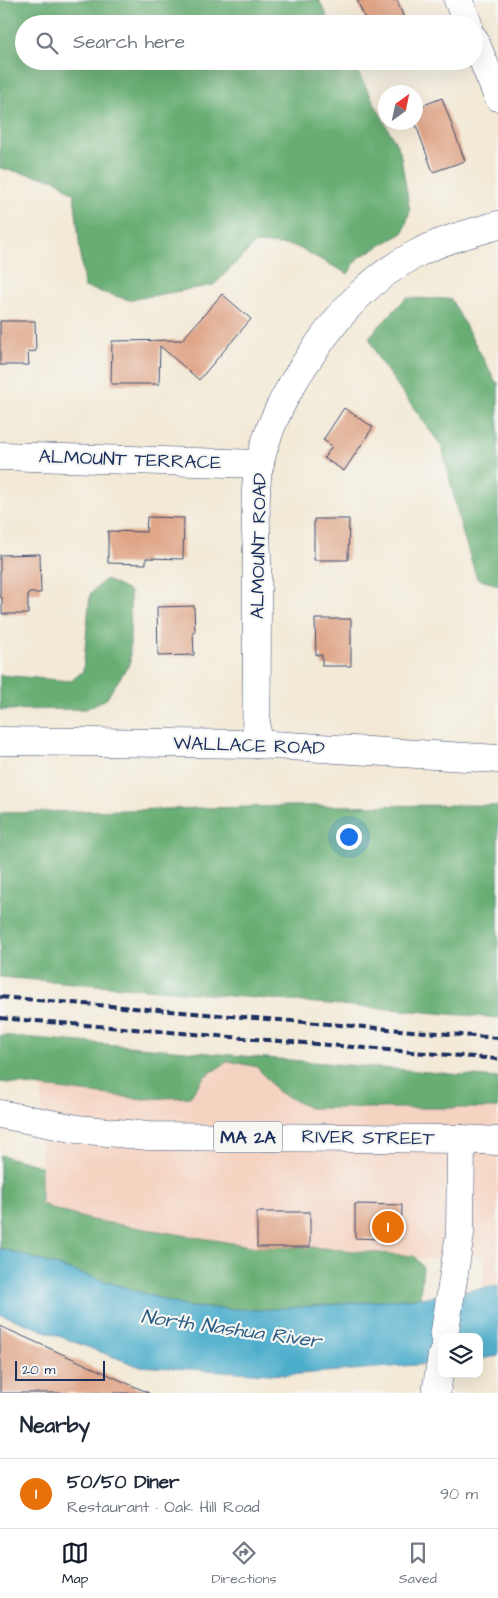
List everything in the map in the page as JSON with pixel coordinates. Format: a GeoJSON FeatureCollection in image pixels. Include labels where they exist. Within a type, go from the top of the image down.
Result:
{"type":"FeatureCollection","features":[{"type":"Feature","properties":{"kind":"main road"},"geometry":{"type":"LineString","coordinates":[[458,0],[464,15]]}},
{"type":"Feature","properties":{"kind":"main road"},"geometry":{"type":"LineString","coordinates":[[483,61],[498,97]]}},
{"type":"Feature","properties":{"kind":"main road","name":"ALMOUNT ROAD"},"geometry":{"type":"LineString","coordinates":[[256,744],[256,503],[260,464],[271,426],[290,385],[328,330],[357,295],[376,280],[417,254],[446,241],[498,224]]}},
{"type":"Feature","properties":{"kind":"main road","name":"ALMOUNT TERRACE"},"geometry":{"type":"LineString","coordinates":[[0,456],[260,464]]}},
{"type":"Feature","properties":{"kind":"main road","name":"WALLACE ROAD"},"geometry":{"type":"LineString","coordinates":[[0,740],[256,744],[498,759]]}},
{"type":"Feature","properties":{"kind":"main road","name":"RIVER STREET"},"geometry":{"type":"LineString","coordinates":[[0,1114],[77,1129],[148,1136],[498,1141]]}},
{"type":"Feature","properties":{"kind":"main road"},"geometry":{"type":"LineString","coordinates":[[445,1333],[460,1234],[461,1139]]}},
{"type":"Feature","properties":{"kind":"shaded area"},"geometry":{"type":"Polygon","coordinates":[[[229,1061],[257,1067],[278,1092],[498,1108],[498,1286],[483,1288],[485,1255],[431,1259],[310,1247],[257,1247],[91,1220],[53,1209],[41,1203],[42,1087],[143,1099],[190,1097],[205,1076],[229,1061]]]}},
{"type":"Feature","properties":{"kind":"green space"},"geometry":{"type":"Polygon","coordinates":[[[0,0],[319,0],[326,15],[15,15],[15,70],[357,70],[378,110],[378,130],[389,130],[400,151],[410,211],[403,233],[358,258],[348,274],[295,246],[256,243],[214,285],[129,300],[84,287],[74,194],[56,180],[0,168],[0,0]]]}},
{"type":"Feature","properties":{"kind":"green space"},"geometry":{"type":"Polygon","coordinates":[[[406,298],[451,299],[498,383],[498,585],[477,579],[462,531],[442,447],[379,360],[369,337],[406,298]]]}},
{"type":"Feature","properties":{"kind":"green space"},"geometry":{"type":"Polygon","coordinates":[[[105,579],[130,592],[130,663],[106,699],[86,709],[0,710],[0,675],[71,681],[83,671],[90,594],[105,579]]]}},
{"type":"Feature","properties":{"kind":"green space"},"geometry":{"type":"Polygon","coordinates":[[[288,806],[498,806],[498,1018],[0,977],[0,813],[288,806]]]}},
{"type":"Feature","properties":{"kind":"green space"},"geometry":{"type":"Polygon","coordinates":[[[0,1035],[498,1078],[498,1108],[309,1108],[278,1092],[257,1067],[229,1061],[205,1076],[190,1097],[143,1099],[0,1082],[0,1035]]]}},
{"type":"Feature","properties":{"kind":"green space"},"geometry":{"type":"Polygon","coordinates":[[[0,1155],[41,1166],[41,1203],[53,1209],[91,1220],[257,1247],[310,1247],[414,1256],[423,1267],[420,1298],[260,1310],[187,1307],[0,1248],[0,1155]]]}},
{"type":"Feature","properties":{"kind":"water","name":"North Nashua River"},"geometry":{"type":"Polygon","coordinates":[[[0,1248],[187,1307],[260,1310],[420,1298],[498,1286],[498,1356],[483,1358],[483,1333],[438,1333],[438,1363],[286,1375],[138,1366],[0,1314],[0,1248]]]}},
{"type":"Feature","properties":{"kind":"building"},"geometry":{"type":"Polygon","coordinates":[[[357,0],[397,0],[403,15],[363,15],[357,0]]]}},
{"type":"Feature","properties":{"kind":"building"},"geometry":{"type":"Polygon","coordinates":[[[442,98],[465,161],[433,172],[418,130],[423,130],[423,105],[442,98]]]}},
{"type":"Feature","properties":{"kind":"building"},"geometry":{"type":"Polygon","coordinates":[[[222,294],[251,319],[199,380],[160,346],[159,384],[111,384],[112,341],[182,340],[222,294]]]}},
{"type":"Feature","properties":{"kind":"building"},"geometry":{"type":"Polygon","coordinates":[[[0,321],[35,321],[36,351],[28,352],[29,365],[0,365],[0,321]]]}},
{"type":"Feature","properties":{"kind":"building"},"geometry":{"type":"Polygon","coordinates":[[[344,408],[373,427],[344,471],[324,458],[332,446],[323,440],[344,408]]]}},
{"type":"Feature","properties":{"kind":"building"},"geometry":{"type":"Polygon","coordinates":[[[147,517],[184,518],[183,559],[146,558],[146,564],[108,563],[108,531],[146,532],[147,517]]]}},
{"type":"Feature","properties":{"kind":"building"},"geometry":{"type":"Polygon","coordinates":[[[314,519],[349,519],[348,560],[314,560],[314,519]]]}},
{"type":"Feature","properties":{"kind":"building"},"geometry":{"type":"Polygon","coordinates":[[[40,554],[41,593],[28,593],[28,614],[2,614],[0,555],[40,554]]]}},
{"type":"Feature","properties":{"kind":"building"},"geometry":{"type":"Polygon","coordinates":[[[194,606],[194,655],[158,656],[157,607],[194,606]]]}},
{"type":"Feature","properties":{"kind":"building"},"geometry":{"type":"Polygon","coordinates":[[[315,619],[351,619],[351,666],[322,666],[322,655],[316,655],[315,619]]]}},
{"type":"Feature","properties":{"kind":"building"},"geometry":{"type":"Polygon","coordinates":[[[355,1204],[402,1205],[401,1238],[355,1238],[355,1204]]]}},
{"type":"Feature","properties":{"kind":"building"},"geometry":{"type":"Polygon","coordinates":[[[257,1212],[310,1212],[310,1247],[257,1247],[257,1212]]]}},
{"type":"Feature","properties":{"kind":"building"},"geometry":{"type":"Polygon","coordinates":[[[0,1326],[149,1393],[0,1393],[0,1326]]]}},
{"type":"Feature","properties":{"kind":"railway"},"geometry":{"type":"LineString","coordinates":[[0,997],[498,1038]]}},
{"type":"Feature","properties":{"kind":"railway"},"geometry":{"type":"LineString","coordinates":[[0,1018],[498,1059]]}},
{"type":"Feature","properties":{"kind":"place","name":"50/50 Diner"},"geometry":{"type":"Point","coordinates":[388,1227]}}]}
